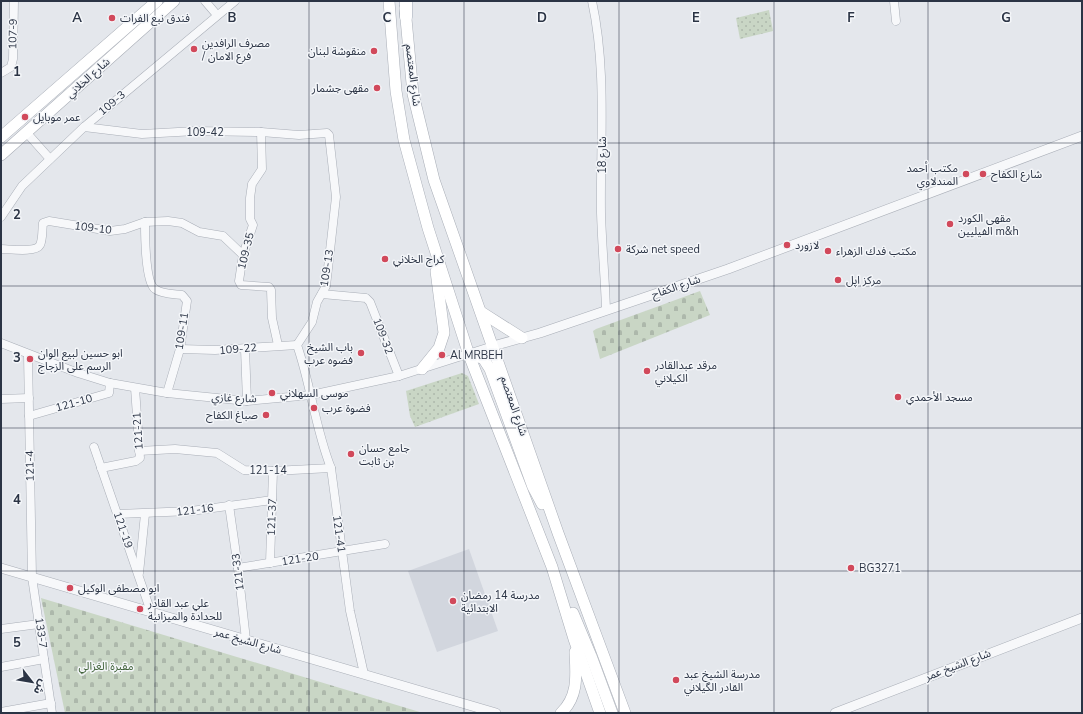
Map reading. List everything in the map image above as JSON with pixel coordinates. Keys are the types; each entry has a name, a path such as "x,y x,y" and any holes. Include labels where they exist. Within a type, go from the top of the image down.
{"main road":[{"name":"شارع الخلاني","path":"1,138 157,1"},
{"name":"شارع الخلاني","path":"1,154 174,1"},
{"name":"شارع المعتصم","path":"389,1 396,91 404,140 432,241 469,355 552,567 574,639 600,713"},
{"path":"405,1 406,17"},
{"name":"شارع المعتصم","path":"406,17 413,94 434,180 558,533 625,713"},
{"path":"422,369 439,348 444,334 432,241"},
{"path":"481,312 522,338"},
{"path":"469,355 483,358 490,369 533,487 558,533"},
{"path":"552,567 591,656 612,713"},
{"path":"561,713 572,698 576,682 574,639"},
{"path":"617,689 632,713"}],"street":[{"name":"107-9","path":"1,73 11,67 13,60 14,1"},
{"path":"205,1 217,15"},
{"name":"109-3","path":"1,217 22,186 84,127 235,1"},
{"name":"شارع 18","path":"592,1 602,100 601,214 605,266 606,310"},
{"path":"894,1 896,21"},
{"name":"109-42","path":"84,127 142,134 196,131 261,132 299,135 327,133"},
{"path":"26,132 50,159"},
{"name":"109-35","path":"261,132 262,169 252,184 250,219 253,225 243,255 240,284 269,287 271,290 272,318 278,345"},
{"name":"109-13","path":"297,345 312,322 317,302 326,286 336,197 330,137 327,133"},
{"name":"شارع الكفاح","path":"493,346 522,338 728,269 1082,136"},
{"name":"109-10","path":"1,249 31,250 37,248 40,245 43,223 49,222 110,231 125,229 144,222 168,221 182,223 199,232 223,236 243,255"},
{"name":"109-11","path":"144,222 147,261 151,286 156,290 182,295 187,301 180,349 167,393"},
{"name":"109-32","path":"322,294 366,298 370,302 399,376"},
{"name":"شارع غازي","path":"1,343 28,355 110,383 167,393 247,401 311,395 399,376 469,355 493,346"},
{"name":"109-22","path":"180,349 245,349 278,345 297,345"},
{"path":"297,345 306,370 311,395"},
{"path":"245,349 247,401"},
{"name":"121-4","path":"28,355 32,577"},
{"name":"121-10","path":"29,416 109,393 110,383"},
{"name":"121-21","path":"102,468 136,461 140,458 135,388"},
{"name":"121-41","path":"311,395 323,449 331,468 350,611 364,674"},
{"path":"1,399 29,398"},
{"name":"121-19","path":"94,447 151,612"},
{"name":"121-14","path":"139,451 175,449 217,453 244,470 273,471 331,468"},
{"name":"121-37","path":"270,563 273,471"},
{"name":"121-16","path":"118,514 191,511 272,500"},
{"name":"121-33","path":"229,505 246,640"},
{"path":"139,577 144,514"},
{"name":"121-20","path":"238,568 385,544"},
{"name":"شارع الشيخ عمر","path":"1,568 496,713"},
{"name":"133-7","path":"32,577 52,713"},
{"name":"شارع الشيخ عمر","path":"835,713 1082,618"},
{"path":"1,629 39,624"},
{"path":"1,667 44,659"},
{"path":"1,712 51,703"}],"shaded area":[{"name":"مدرسة 14 رمضان الابتدائية","path":"469,549 498,631 437,652 408,571"}],"green space":[{"path":"769,10 773,31 740,39 736,18"},
{"path":"700,291 710,315 600,359 593,331"},
{"path":"462,373 468,376 479,404 415,427 410,416 406,391"},
{"name":"مقبرة الغزالي","path":"41,598 423,713 65,713"}],"place":[{"name":"فندق نبع الفرات","path":"112,18"},
{"name":"مصرف الرافدين / فرع الامان","path":"194,49"},
{"name":"منقوشة لبنان","path":"374,51"},
{"name":"مقهى جشمار","path":"377,88"},
{"name":"عمر موبايل","path":"25,117"},
{"name":"مكتب أحمد المندلاوي","path":"966,174"},
{"name":"شارع الكفاح","path":"983,174"},
{"name":"مقهى الكورد الفيليين m&h","path":"950,224"},
{"name":"لازورد","path":"787,245"},
{"name":"شركة net speed","path":"618,249"},
{"name":"مكتب فدك الزهراء","path":"828,251"},
{"name":"كراج الخلاني","path":"385,259"},
{"name":"مركز اپل","path":"838,280"},
{"name":"باب الشيخ فضوه عرب","path":"361,353"},
{"name":"Al MRBEH","path":"442,355"},
{"name":"ابو حسين لبيع الوان الرسم على الزجاج","path":"30,359"},
{"name":"مرقد عبدالقادر الكيلاني","path":"647,371"},
{"name":"موسى السهلاني","path":"272,393"},
{"name":"مسجد الأحمدي","path":"898,397"},
{"name":"فضوة عرب","path":"314,408"},
{"name":"صباغ الكفاح","path":"266,415"},
{"name":"جامع حسان بن ثابت","path":"351,454"},
{"name":"BG3271","path":"851,568"},
{"name":"ابو مصطفى الوكيل","path":"70,588"},
{"name":"مدرسة 14 رمضان الابتدائية","path":"453,601"},
{"name":"علي عبد القادر للحدادة والميزانية","path":"140,609"},
{"name":"مدرسة الشيخ عبد القادر الگيلاني","path":"676,680"}]}
